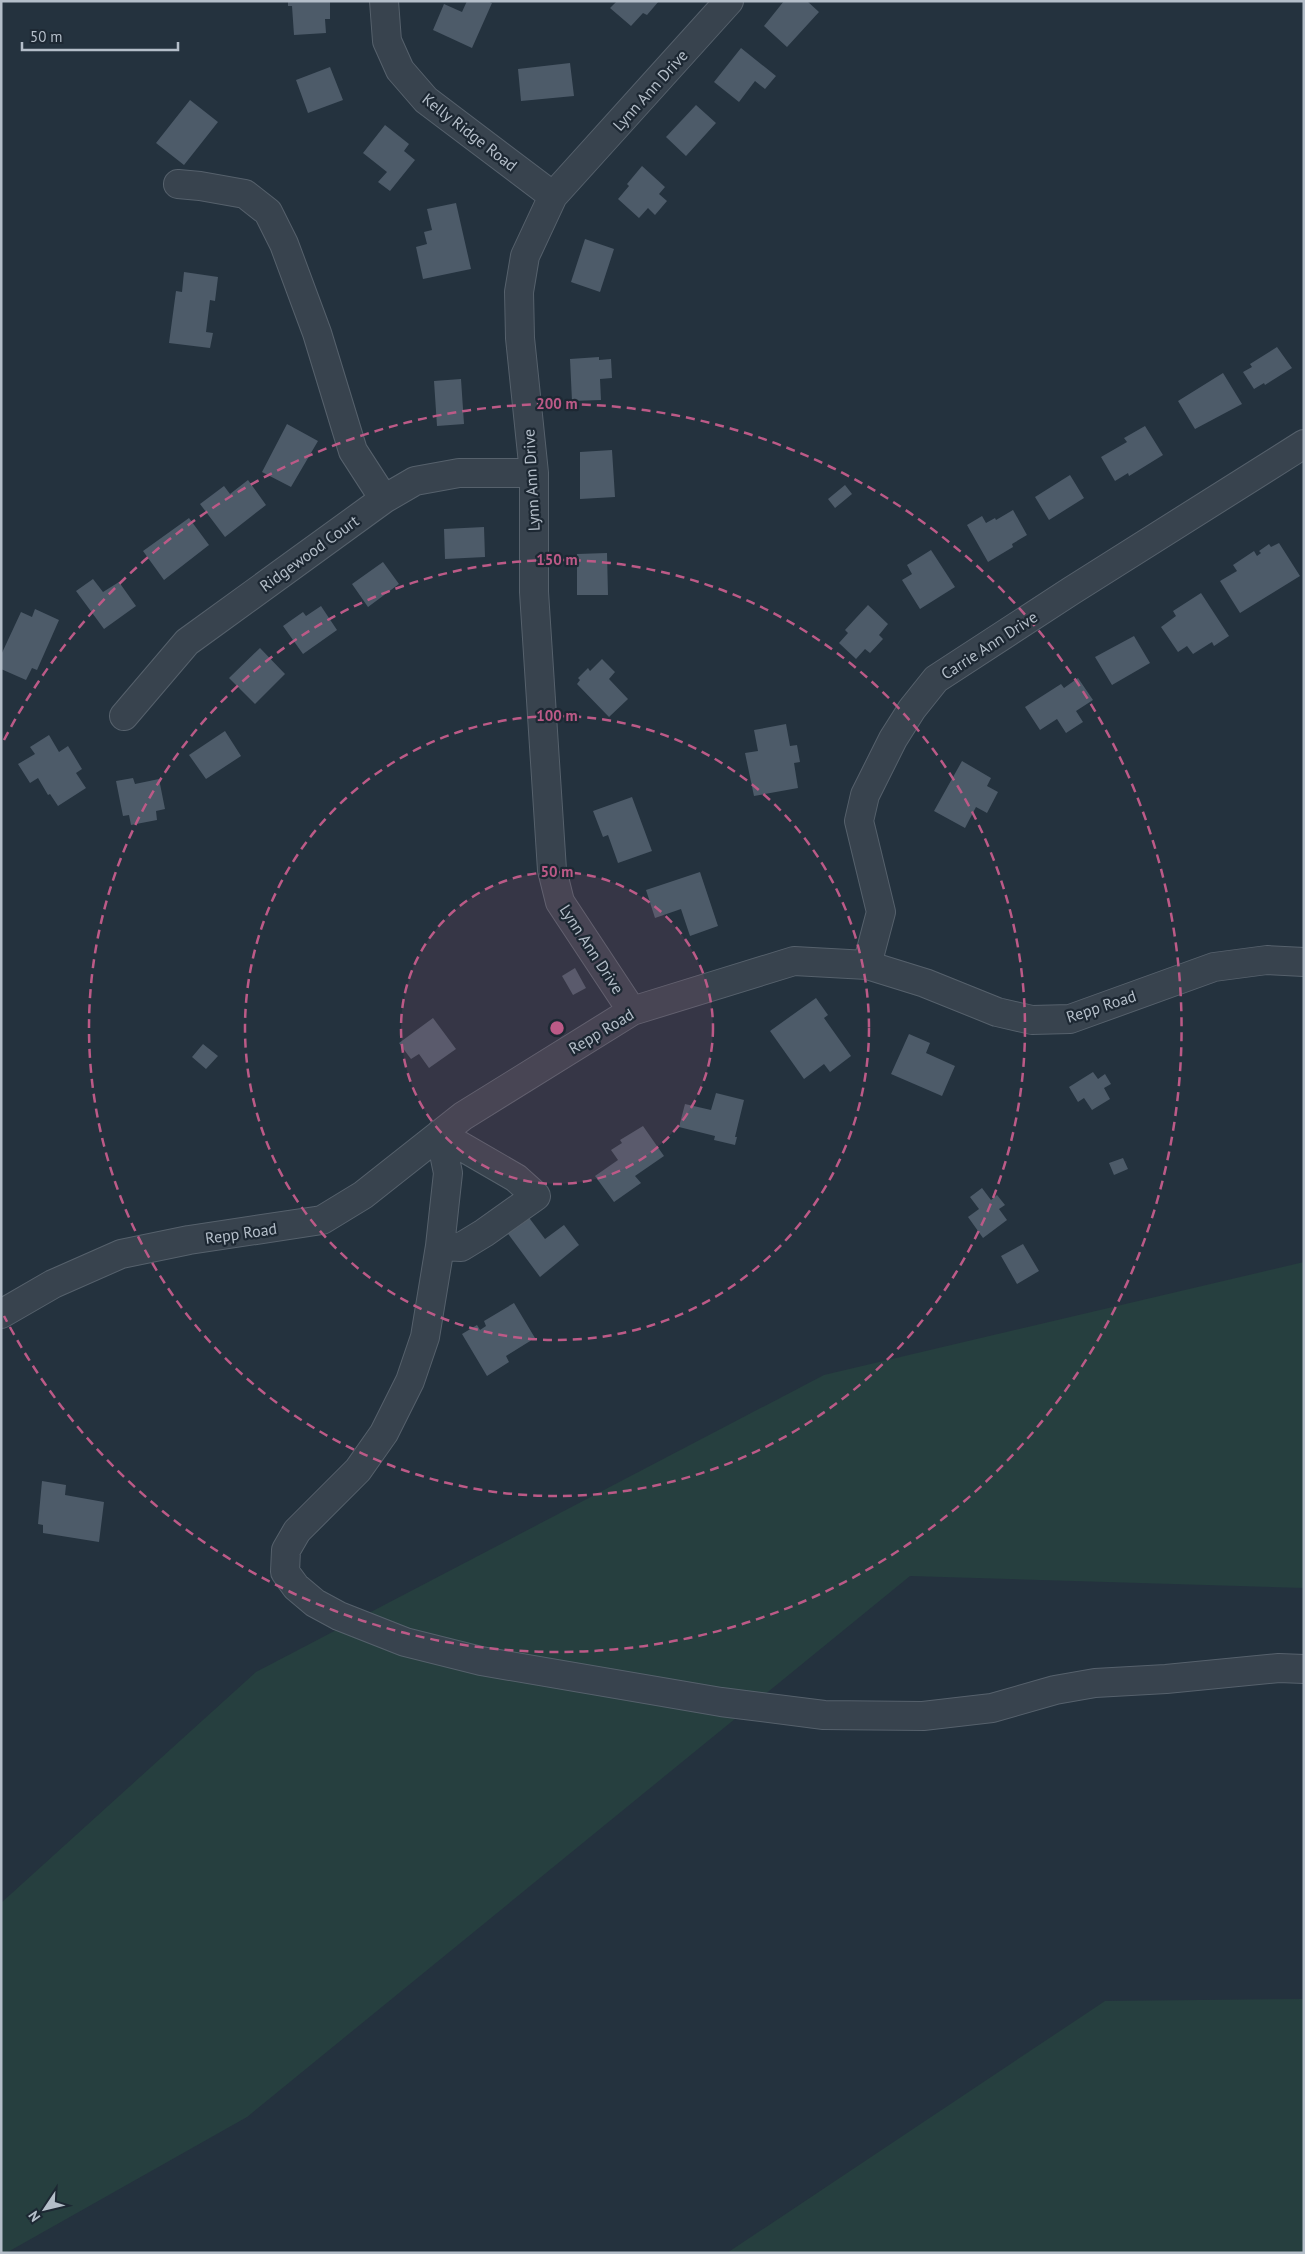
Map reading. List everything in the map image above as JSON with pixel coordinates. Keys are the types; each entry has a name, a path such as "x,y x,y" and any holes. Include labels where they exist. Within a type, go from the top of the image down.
{"street":[{"name":"Kelly Ridge Road","path":"384,1 388,41 400,70 426,100 553,196"},
{"name":"Lynn Ann Drive","path":"632,1011 560,902 552,870 534,592 534,473 520,338 519,292 525,256 553,196 729,1"},
{"path":"178,184 245,194 268,212 284,244 317,333 353,451 384,499"},
{"name":"Carrie Ann Drive","path":"867,965 881,912 859,821 865,795 893,739 912,709 930,686 936,679 1071,591 1304,444"},
{"name":"Ridgewood Court","path":"124,716 187,642 384,499 415,481 459,473 534,473"},
{"name":"Repp Road","path":"1,1314 53,1284 121,1254 189,1240 322,1220 363,1196 463,1116 632,1011 794,961 867,965 925,984 997,1012 1032,1020 1070,1019 1214,967 1267,960 1304,962"},
{"path":"440,1134 448,1173 440,1246 425,1337 410,1381 384,1433 358,1470 297,1531 286,1550 285,1572 296,1587 315,1603 339,1616 405,1642 482,1661 722,1702 824,1715 922,1716 992,1708 1055,1690 1095,1683 1279,1668 1304,1669"},
{"path":"440,1134 516,1178 536,1196 461,1247 440,1246"}],"green space":[{"path":"1304,1262 1304,1588 910,1576 247,2117 6,2253 1,2253 1,1903 256,1672 824,1375"},
{"path":"1304,1999 1304,2253 727,2253 1105,2001"}],"building":[{"path":"288,1 330,1 330,19 325,19 326,33 294,35 292,6 288,6"},
{"path":"467,1 487,1 492,3 472,48 433,30 444,4 462,12"},
{"path":"617,1 659,1 647,15 643,13 631,26 610,8"},
{"path":"784,1 807,1 819,12 787,47 764,26"},
{"path":"741,48 776,76 765,89 755,81 739,102 714,82"},
{"path":"570,63 574,96 521,101 518,69"},
{"path":"330,67 343,100 308,113 296,80"},
{"path":"190,100 218,122 184,165 156,143"},
{"path":"696,105 716,123 686,156 666,137"},
{"path":"385,125 409,144 404,151 415,160 390,191 378,182 387,172 363,153"},
{"path":"642,166 665,187 659,194 667,201 655,215 648,208 639,218 618,199 629,186 627,184"},
{"path":"456,203 471,269 423,279 416,247 427,244 424,232 432,230 427,209"},
{"path":"585,239 614,249 600,292 571,282"},
{"path":"184,272 218,277 215,301 210,300 206,332 213,333 210,348 169,343 176,291 182,292"},
{"path":"1277,347 1292,368 1265,385 1264,383 1254,389 1243,372 1252,367 1250,364"},
{"path":"599,357 599,360 611,359 612,378 600,379 601,400 572,401 570,359"},
{"path":"1223,373 1242,404 1195,429 1178,401"},
{"path":"461,379 464,424 437,426 434,381"},
{"path":"287,424 318,441 291,487 262,472"},
{"path":"1145,426 1163,455 1129,476 1128,473 1115,481 1101,457 1127,442 1124,438"},
{"path":"612,450 615,497 580,499 580,452"},
{"path":"1070,475 1084,498 1049,520 1035,497"},
{"path":"248,480 266,505 225,537 200,504 224,486 230,494"},
{"path":"845,485 852,494 835,508 828,499"},
{"path":"1013,510 1027,535 1012,544 1013,547 988,562 967,525 982,516 986,523 995,518 996,520"},
{"path":"189,518 209,545 164,580 143,551"},
{"path":"484,527 485,557 445,559 444,529"},
{"path":"1279,543 1300,576 1240,613 1220,581 1237,571 1233,565 1254,551 1257,556 1261,553 1259,551 1269,544 1271,547"},
{"path":"931,550 955,587 920,609 902,580 912,574 907,565"},
{"path":"607,553 608,595 577,595 577,554"},
{"path":"383,562 399,584 368,607 352,584"},
{"path":"93,579 103,592 119,582 136,606 104,629 76,591"},
{"path":"1201,593 1229,636 1214,646 1212,642 1193,654 1187,646 1178,652 1161,627 1176,616 1173,611"},
{"path":"868,605 888,624 879,635 883,639 870,653 865,649 856,659 839,643 848,633 845,630"},
{"path":"321,606 337,630 303,654 283,626 303,612 306,616"},
{"path":"35,609 59,620 37,670 32,668 26,680 1,669 1,655 21,612 32,617"},
{"path":"1134,636 1150,663 1112,685 1095,657"},
{"path":"260,648 285,674 255,704 229,678"},
{"path":"602,659 615,672 609,679 628,699 609,717 577,684 580,680 578,678 588,668 590,671"},
{"path":"1078,678 1093,700 1076,711 1083,722 1066,733 1057,719 1040,730 1025,707 1061,684 1064,688"},
{"path":"786,724 790,746 797,745 800,762 794,763 798,788 754,796 745,753 758,751 754,730"},
{"path":"225,731 241,756 206,779 189,755"},
{"path":"49,735 59,752 68,746 82,769 76,773 86,788 58,806 50,794 48,795 38,778 30,783 18,764 35,754 30,747"},
{"path":"962,761 991,778 987,786 998,792 987,813 976,807 965,828 934,811"},
{"path":"133,778 135,784 159,779 165,809 156,811 157,820 131,825 129,815 123,816 116,781"},
{"path":"632,797 652,851 618,863 608,835 603,837 593,811"},
{"path":"700,872 718,926 690,936 681,909 655,918 646,890"},
{"path":"575,968 586,988 573,995 562,976"},
{"path":"816,998 828,1015 824,1018 851,1056 830,1072 824,1064 804,1079 770,1031"},
{"path":"433,1018 456,1049 429,1068 419,1054 411,1059 399,1043"},
{"path":"909,1034 930,1043 926,1053 955,1066 942,1096 891,1074"},
{"path":"203,1044 218,1056 206,1069 192,1057"},
{"path":"1093,1072 1098,1079 1105,1074 1111,1084 1104,1088 1110,1099 1092,1110 1084,1098 1078,1102 1069,1087"},
{"path":"716,1093 744,1100 735,1137 737,1137 735,1145 714,1140 715,1136 679,1127 685,1104 711,1110"},
{"path":"643,1126 664,1156 635,1176 641,1183 614,1202 595,1176 618,1160 611,1150 622,1143 620,1140"},
{"path":"1123,1158 1128,1169 1114,1175 1109,1163"},
{"path":"982,1188 991,1200 997,1195 1005,1205 999,1209 1007,1220 983,1238 968,1217 979,1209 970,1197"},
{"path":"524,1211 545,1239 564,1225 579,1245 540,1277 503,1227"},
{"path":"1023,1244 1039,1271 1017,1284 1001,1256"},
{"path":"514,1303 535,1338 506,1356 509,1362 487,1376 462,1334 477,1325 480,1330 486,1326 484,1321"},
{"path":"42,1481 66,1485 65,1495 104,1502 99,1542 43,1533 43,1525 38,1524"}]}
